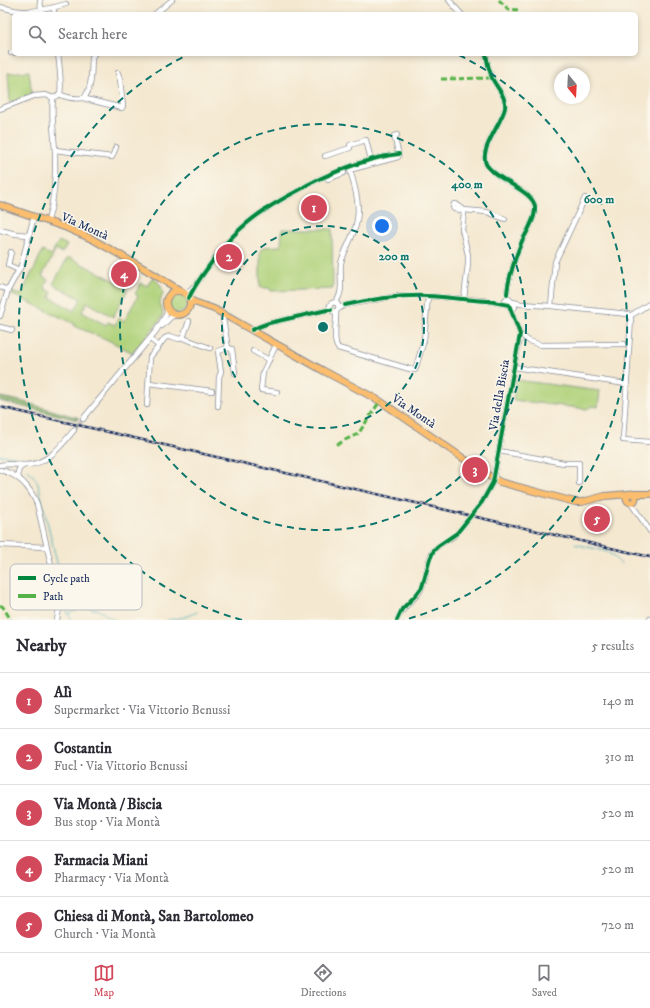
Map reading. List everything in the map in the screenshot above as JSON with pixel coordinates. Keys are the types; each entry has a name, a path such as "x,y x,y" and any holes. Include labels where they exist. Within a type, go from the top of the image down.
{"main road":[{"name":"Via Montà","path":"0,204 80,233 92,239 157,276 194,302 212,308 276,345 380,401 500,482 573,502 582,502 611,496 631,498 647,494"},
{"path":"157,276 165,287 167,297 166,307 169,312 176,315"},
{"path":"167,297 174,291 186,295 190,305 188,310"},
{"name":"Via Montà","path":"176,315 180,315 196,307 212,308"}],"street":[{"path":"40,0 41,9"},
{"path":"158,12 172,0"},
{"path":"449,0 460,12"},
{"path":"0,7 14,12 54,8 66,4"},
{"path":"58,56 61,82 60,94"},
{"path":"84,98 90,87 93,56"},
{"path":"486,56 492,78 504,98 505,106 499,123 486,148 484,154 485,159 491,170 528,196 534,202 535,207 533,218 522,243 509,282 508,300 520,334 530,341 541,345 624,344"},
{"path":"60,94 62,96 84,98 122,108 123,106 118,73"},
{"path":"53,98 60,94"},
{"path":"0,109 34,96 46,95 53,98"},
{"path":"48,221 54,184 55,150 52,111 53,98"},
{"path":"398,135 394,136 399,155"},
{"path":"325,156 350,148 350,145 366,140 371,160 368,165"},
{"path":"55,150 112,157 116,146"},
{"path":"186,295 197,284 232,236 264,210 301,189 303,186 337,172 371,160 399,155"},
{"path":"301,189 350,170 399,155"},
{"path":"371,160 380,161"},
{"path":"337,172 350,170 356,165"},
{"path":"350,170 358,200 357,221 354,233 342,262 339,297 334,308 337,347 348,352 415,370 424,340 428,296"},
{"path":"551,306 555,262 585,198"},
{"path":"464,299 468,264 468,255 462,229 464,211 487,212 505,219"},
{"path":"0,316 8,290 21,266 34,216"},
{"path":"0,230 28,235"},
{"path":"12,252 8,265 18,270"},
{"path":"0,287 8,290"},
{"path":"252,330 258,326 268,323 390,297 428,296 488,301 508,300 521,304 628,314 630,316"},
{"path":"508,300 512,308 515,308"},
{"path":"513,317 515,308 521,304"},
{"path":"630,316 648,304"},
{"path":"83,419 156,331 166,315 166,307"},
{"path":"223,314 222,319 228,348"},
{"path":"156,331 176,315"},
{"path":"630,316 623,440 650,442"},
{"path":"183,338 189,321"},
{"path":"0,327 12,330"},
{"name":"Via della Biscia","path":"474,512 488,493 494,479 520,334"},
{"path":"147,405 150,357 165,338 170,336 179,339 183,338 210,348"},
{"path":"150,339 159,346"},
{"path":"276,345 263,372 261,390 277,392"},
{"path":"218,406 219,377 221,372 218,351 232,348 235,373"},
{"path":"253,351 269,360"},
{"path":"514,367 626,384"},
{"path":"149,383 212,391"},
{"path":"5,471 36,463 51,455 74,430"},
{"path":"499,451 564,463 579,463 579,483"},
{"path":"5,471 6,466 10,464"},
{"path":"0,465 24,465"},
{"path":"19,478 18,471 24,465"},
{"path":"0,470 19,478 34,497 51,564"},
{"path":"631,498 636,510 650,531"},
{"path":"397,620 402,609 422,587 434,550 457,533 470,517"},
{"path":"0,545 47,547"},
{"path":"57,620 59,610"}],"green space":[{"path":"29,71 32,95 22,99 22,97 10,103 8,73"},
{"path":"282,229 332,229 333,289 271,291 269,288 260,288 260,251 263,247 281,246"},
{"path":"59,241 67,245 62,253 56,250 42,276 48,280 45,285 45,289 52,292 50,297 74,311 81,299 53,284 68,257 125,286 127,291 113,317 87,302 82,312 106,325 108,322 115,325 119,318 124,321 138,296 135,294 141,283 147,286 154,277 161,286 163,293 160,302 163,314 161,319 133,353 108,340 74,326 75,324 11,294 12,292 21,295 42,251 52,255"},
{"path":"178,293 185,296 188,303 185,310 178,313 171,310 168,303 171,296"},
{"path":"516,380 600,391 598,407 592,406 587,409 513,400"},
{"path":"0,397 20,401 79,418 77,420 0,401"}],"waterway":[{"path":"0,455 14,456 17,458"},
{"path":"27,469 38,484 57,564"},
{"path":"575,544 605,551 612,555 621,564"},
{"path":"66,610 72,620"},
{"path":"68,614 77,610"},
{"path":"99,610 114,620"},
{"path":"168,620 185,617 197,612"}],"tunnel":[{"path":"74,430 83,419"}],"railway":[{"path":"0,407 650,557"}],"marked path":[{"path":"499,0 508,9 518,10"},
{"path":"441,79 492,78"},
{"path":"337,445 358,434 380,401"},
{"path":"0,605 3,607 11,620"}],"cycle path":[{"path":"486,56 492,78 503,96 505,108 488,144 485,158 486,164 497,175 528,196 533,201 535,207 533,220 522,241 515,260 507,294"},
{"path":"189,298 198,281 226,244 248,222 265,210 307,185 336,172 367,161 399,154"},
{"path":"345,305 406,296 494,301"},
{"path":"397,620 402,609 422,587 434,550 457,533 482,502 493,482 520,334 509,305 488,301"},
{"path":"252,330 269,323 331,310"}],"place":[{"name":"Alì","path":"314,208"},
{"name":"Costantin","path":"229,257"},
{"name":"Farmacia Miani","path":"124,274"},
{"name":"Via Montà / Biscia","path":"475,470"},
{"name":"Chiesa di Montà, San Bartolomeo","path":"597,519"}]}
